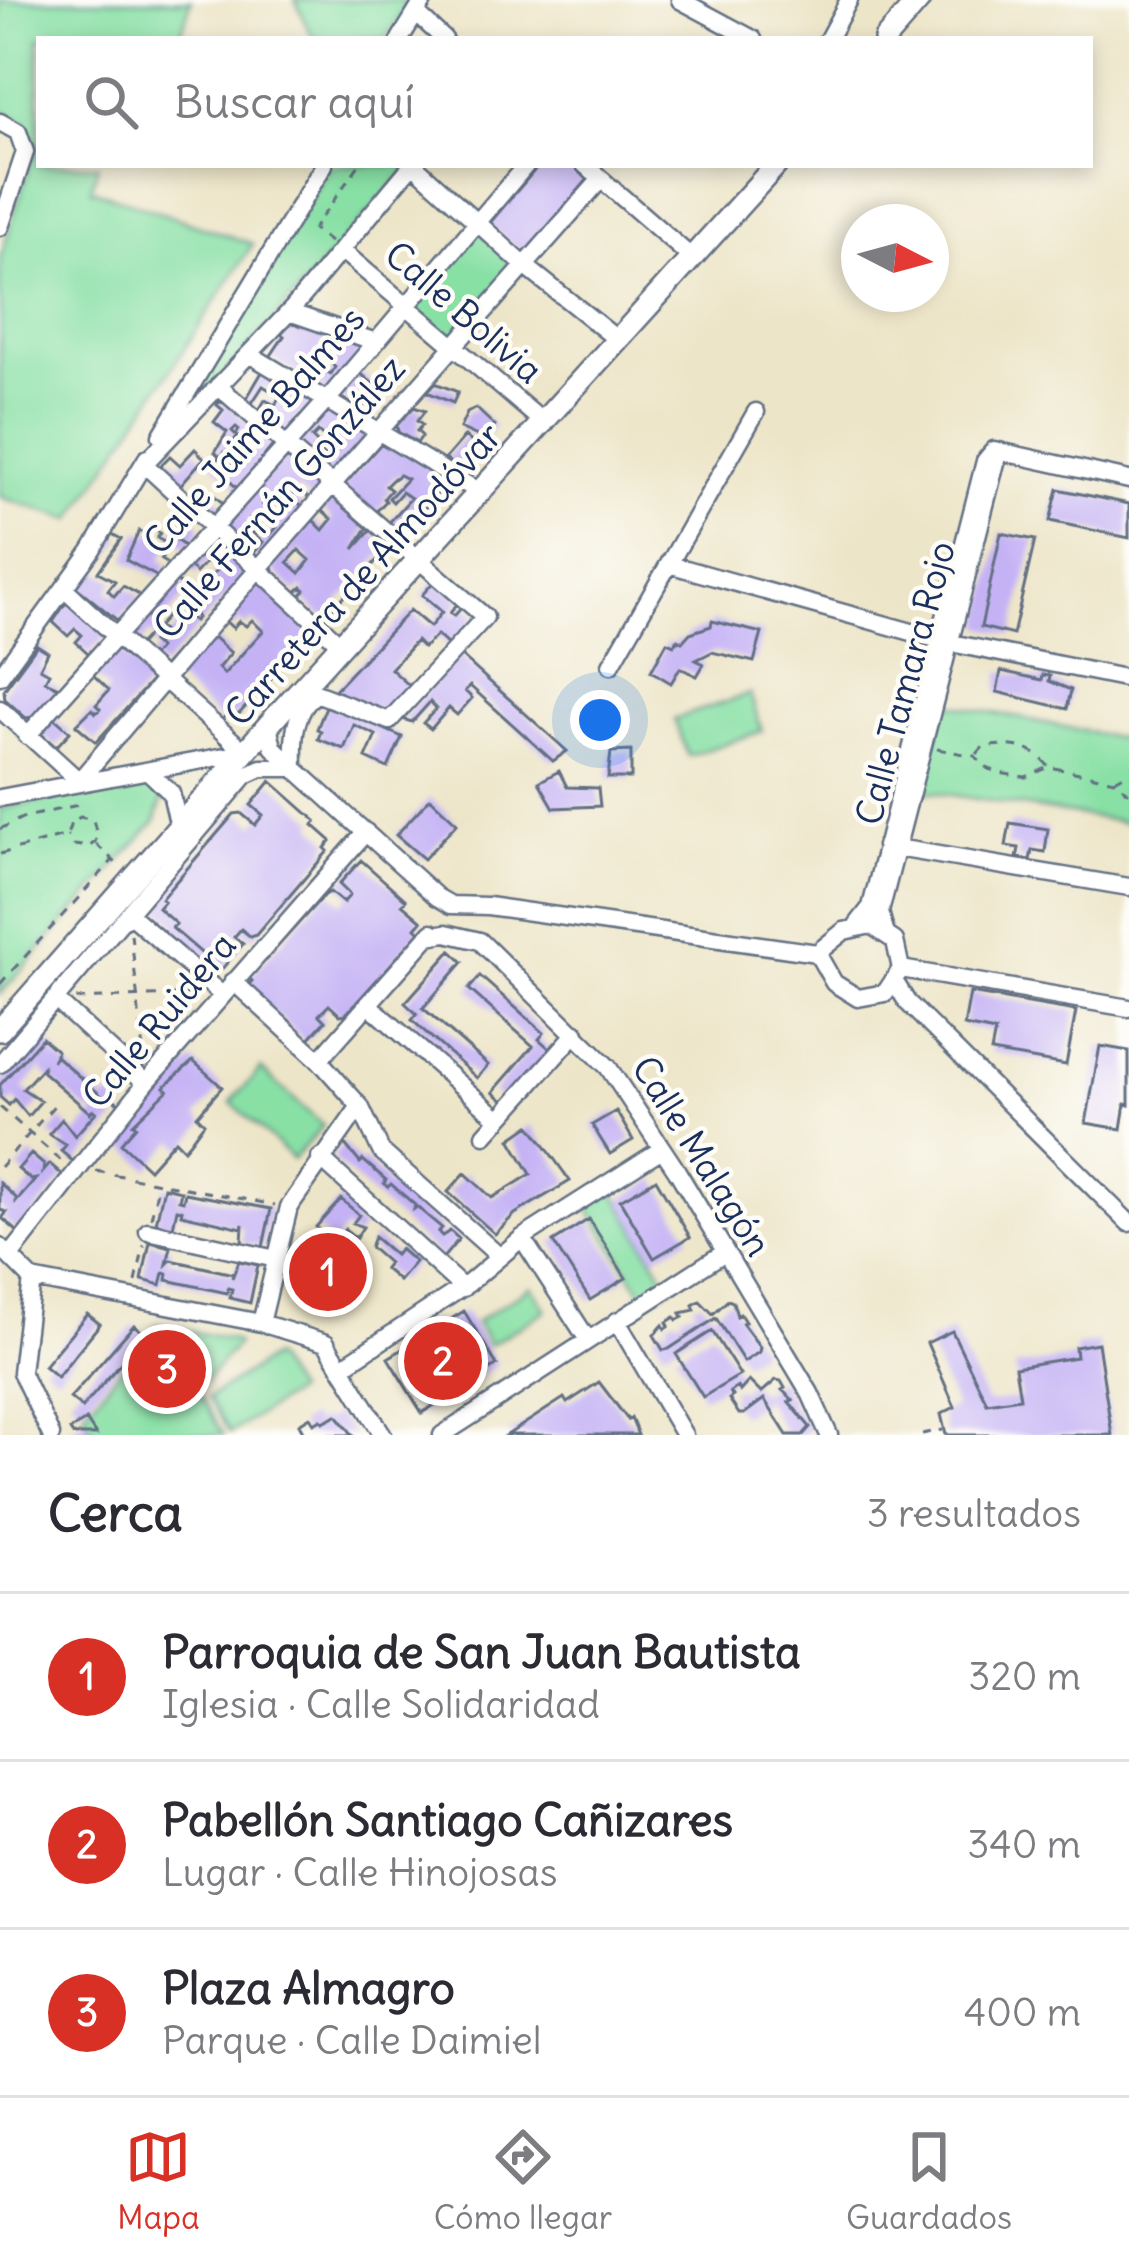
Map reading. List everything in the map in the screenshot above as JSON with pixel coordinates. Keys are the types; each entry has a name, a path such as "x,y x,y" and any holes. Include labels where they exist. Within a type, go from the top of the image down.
{"main road":[{"path":"888,36 919,0"},
{"name":"Carretera de Almodóvar","path":"0,1030 773,168"}],"street":[{"path":"680,0 747,36"},
{"path":"830,36 849,0"},
{"path":"402,36 420,6 442,36"},
{"path":"0,122 18,131 25,152 0,227"},
{"path":"0,676 64,589 144,464 322,168"},
{"path":"144,464 289,312 410,168"},
{"path":"416,168 525,266 619,341"},
{"name":"Calle Jaime Balmes","path":"27,736 328,399 523,168"},
{"path":"588,168 692,258"},
{"name":"Calle Fernán González","path":"79,781 601,179"},
{"name":"Calle Bolivia","path":"340,250 545,424"},
{"path":"289,312 376,342"},
{"path":"249,354 481,493"},
{"path":"218,386 484,617 389,721 316,693 296,722 294,767"},
{"path":"611,665 672,566 755,412"},
{"name":"Calle Tamara Rojo","path":"885,931 880,912 890,847 992,456 1129,480"},
{"path":"144,464 341,645"},
{"path":"672,566 945,641 1129,679"},
{"path":"64,589 245,752"},
{"name":"Calle Tamara Rojo","path":"857,926 871,907 923,746 945,641"},
{"path":"0,709 79,781"},
{"path":"274,720 294,767"},
{"name":"Calle Malagón","path":"245,752 267,748 294,767 608,1066 810,1393 829,1435"},
{"path":"0,798 245,752"},
{"path":"0,1064 246,775 261,768 294,767"},
{"path":"148,771 160,778 173,797 179,827"},
{"name":"Calle Ruidera","path":"5,1252 227,987 366,832"},
{"path":"890,847 1129,886"},
{"path":"129,914 319,1060 360,1106 382,1151 397,1156 438,1192 500,1257"},
{"path":"319,1060 368,1004 458,920 817,953 857,926 885,931 895,941 896,985 1129,1223"},
{"path":"828,969 833,941"},
{"path":"817,953 844,993 872,998 896,985 1129,1008"},
{"path":"56,1000 146,1083"},
{"path":"368,1004 498,1118"},
{"path":"485,1135 576,1033"},
{"path":"445,1100 458,1084"},
{"path":"466,1120 481,1103"},
{"path":"261,1323 289,1207 360,1106"},
{"path":"342,1367 463,1288 522,1238 662,1149"},
{"path":"320,1158 463,1288"},
{"path":"148,1231 276,1258"},
{"path":"522,1238 588,1340"},
{"path":"5,1252 32,1279 261,1323 326,1343 383,1435"},
{"path":"442,1435 724,1252"},
{"path":"32,1279 21,1372 51,1435"},
{"path":"617,1322 684,1435"}],"path":[{"path":"340,250 313,229 357,168"},
{"path":"976,755 983,747 1014,745 1041,757 1049,767"},
{"path":"923,746 976,755 989,769 1005,774 1025,776 1049,767 1115,780 1129,793"},
{"path":"1115,780 1129,772"},
{"path":"0,830 22,818 78,805"},
{"path":"80,817 93,820 98,835 80,848 67,835 71,823 80,817"},
{"path":"0,854 67,835"},
{"path":"0,984 113,860 94,842"},
{"path":"129,914 146,1083"},
{"path":"56,1000 227,987"},
{"path":"0,1167 58,1101"},
{"path":"0,1106 77,1171 289,1207"},
{"path":"922,1434 943,1430"}],"green space":[{"path":"0,0 191,0 181,36 36,36 36,146 25,122 0,110"},
{"path":"295,0 408,3 387,36 313,36"},
{"path":"36,146 36,168 97,168 91,189 253,244 72,520 0,497 0,258"},
{"path":"329,168 409,168 144,464"},
{"path":"478,221 525,266 453,348 407,306"},
{"path":"750,694 762,731 688,756 674,719"},
{"path":"945,703 1129,740 1129,823 920,790"},
{"path":"136,781 160,796 155,822 0,994 0,809"},
{"path":"261,1069 323,1126 293,1159 231,1102"},
{"path":"609,1183 670,1287 648,1302 583,1199"},
{"path":"531,1286 546,1310 489,1345 476,1322"},
{"path":"158,1324 237,1344 197,1390 223,1435 96,1435 84,1413"},
{"path":"272,1357 295,1392 230,1433 208,1398"}],"building":[{"path":"536,168 577,168 589,178 524,254 489,224"},
{"path":"289,320 363,347 331,394 270,357 284,336 279,332","holes":["324,342 331,346 324,357 335,367 331,374 312,363"]},
{"path":"265,367 318,399 286,437 258,412 265,400 275,405 280,396 263,386 250,406 245,401"},
{"path":"359,372 378,388 361,409 338,396"},
{"path":"435,383 458,392 453,403 427,392"},
{"path":"225,403 274,444 238,489 213,465 227,432 214,422 223,410 217,405","holes":["236,435 248,446 238,450 242,454 230,467 220,457"]},
{"path":"330,406 373,432 333,478 295,445","holes":["318,432 337,451 327,458 314,448 318,444 312,438"]},
{"path":"414,407 425,411 417,421 422,436 417,443 398,432 397,425"},
{"path":"476,408 495,426 484,439 460,428 467,413"},
{"path":"465,436 477,447 459,469 445,459"},
{"path":"385,439 451,478 399,537 386,526 411,498 402,492 393,502 389,498 407,479 399,475 386,486 391,490 373,515 342,487"},
{"path":"195,449 204,458 177,489 161,475 162,464 170,456 180,465"},
{"path":"285,455 324,489 313,501 298,489 291,497 306,509 260,560 253,554 263,542 252,532 241,544 222,527","holes":["268,499 285,507 270,535 258,525 254,530 246,523 253,515 261,522 270,511 263,505"]},
{"path":"1058,489 1129,504 1129,538 1050,521"},
{"path":"211,493 224,504 209,516 198,507"},
{"path":"333,497 367,528 354,549 371,530 389,547 326,616 300,596 302,587 296,592 274,572 273,565 313,520 323,530 332,519 322,510","holes":["299,550 310,560 300,573 288,562"]},
{"path":"188,514 200,530 185,547 170,535"},
{"path":"153,529 169,545 161,560 169,565 158,577 126,560 139,531 149,536"},
{"path":"1001,533 1035,540 1013,635 981,627"},
{"path":"112,534 121,539 98,572 115,581 108,590 114,596 123,586 141,596 118,621 76,587"},
{"path":"210,539 216,539 247,567 247,573 163,667 151,657 159,648 152,642 156,638 162,643 188,616 194,621 197,618 188,602 200,589 205,593 208,580 212,584 216,580 212,576 218,569 208,560 196,573 187,565"},
{"path":"174,579 189,592 158,626 162,631 156,638 151,632 139,645 126,634"},
{"path":"260,580 315,629 240,713 233,719 227,714 221,721 173,677 211,635 231,653 218,668 224,674 263,631 252,620 246,626 239,621 233,628 224,620"},
{"path":"435,580 460,601 450,613 454,616 464,605 476,616 449,646 437,635 423,648 416,641 391,669 411,687 387,713 333,692 410,610 430,627 442,612 422,595"},
{"path":"71,603 104,632 89,654 76,642 82,635 75,629 68,636 53,622 65,604"},
{"path":"712,621 762,633 754,662 712,652 696,660 704,664 697,676 680,668 671,683 651,671 667,642 682,642"},
{"path":"37,645 48,652 40,668 49,673 45,681 59,687 33,717 26,718 5,699 4,690"},
{"path":"114,647 153,679 96,742 76,725 92,709 96,713 100,709 96,705 109,690 91,673"},
{"path":"459,654 567,751 553,761 470,686 465,691 472,698 457,715 449,708 431,729 423,723 436,709 430,702 412,722 402,719"},
{"path":"1001,671 1042,680 1043,675 1050,676 1049,681 1071,690 1067,709 997,692"},
{"path":"327,704 402,737 388,768 366,758 376,735 354,725 344,749 318,739"},
{"path":"52,716 70,732 56,747 41,734"},
{"path":"631,751 631,778 608,778 611,752"},
{"path":"559,771 567,787 598,788 600,806 554,808 539,782"},
{"path":"271,781 331,841 325,848 328,851 256,935 251,937 241,929 234,937 243,944 221,970 172,928 176,924 158,908 234,814 241,813 255,825 263,815 251,805"},
{"path":"430,798 457,823 424,859 396,835"},
{"path":"1010,823 1048,829 1045,852 1032,850 1030,860 1017,858 1019,848 1006,846"},
{"path":"361,860 406,900 402,904 422,921 416,928 420,932 346,1014 340,1015 329,1005 319,1015 325,1021 306,1042 246,987 324,895 330,892 343,903 350,895 339,884"},
{"path":"451,951 463,962 423,1008 488,1065 477,1078 412,1020 417,1014 405,1003"},
{"path":"480,976 544,1033 539,1039 551,1050 505,1102 493,1092 533,1046 469,989"},
{"path":"970,993 1076,1011 1066,1065 991,1052 995,1032 964,1026"},
{"path":"42,1038 57,1051 52,1061 56,1056 104,1098 102,1104 109,1095 125,1109 76,1164 61,1151 66,1145 49,1134 62,1119 75,1136 96,1112 90,1113 43,1067 23,1089 41,1101 28,1116 14,1099 9,1105 0,1097 0,1085"},
{"path":"1100,1046 1129,1051 1129,1105 1125,1104 1121,1129 1086,1123"},
{"path":"193,1061 222,1087 197,1116 204,1123 184,1149 175,1140 149,1169 121,1143 136,1126 133,1124 168,1090 164,1087"},
{"path":"616,1111 633,1140 610,1154 592,1125"},
{"path":"530,1125 570,1181 515,1214 495,1234 448,1192 465,1173 492,1198 531,1174 510,1139"},
{"path":"344,1143 360,1163 363,1160 388,1187 391,1184 414,1209 442,1228 438,1232 442,1236 450,1231 459,1239 442,1259 332,1158"},
{"path":"31,1154 44,1165 43,1172 50,1164 65,1177 18,1232 2,1218 7,1212 0,1210 0,1183 16,1202 36,1179 18,1169"},
{"path":"656,1179 690,1237 654,1258 620,1200"},
{"path":"164,1187 181,1191 179,1200 183,1201 185,1193 271,1209 263,1247 242,1243 243,1224 242,1228 181,1214 182,1210 177,1209 173,1227 156,1223"},
{"path":"341,1199 359,1215 353,1223 363,1227 356,1238 345,1229 333,1243 316,1227"},
{"path":"589,1219 626,1278 590,1300 553,1242"},
{"path":"374,1237 395,1255 400,1249 415,1262 399,1281 370,1247"},
{"path":"150,1242 171,1247 167,1264 171,1260 233,1274 232,1278 239,1261 258,1265 250,1303 230,1298 232,1289 227,1293 167,1280 164,1273 161,1285 142,1280"},
{"path":"309,1247 356,1258 348,1289 340,1294 301,1286"},
{"path":"728,1300 759,1352 744,1362 716,1318 663,1350 654,1335 663,1325 665,1329 667,1322 683,1317 681,1313 695,1310 693,1305 700,1301 713,1314"},
{"path":"464,1311 497,1365 422,1413 388,1358"},
{"path":"87,1314 100,1324 57,1377 44,1366"},
{"path":"134,1325 145,1335 82,1408 70,1398"},
{"path":"712,1331 740,1375 703,1397 676,1354"},
{"path":"952,1331 987,1403 1020,1398 1015,1367 1076,1357 1075,1347 1098,1343 1112,1435 946,1435 941,1414 955,1407 927,1343"},
{"path":"776,1380 810,1427 803,1435 787,1435 764,1399 739,1414 729,1399 730,1392 738,1387 740,1391 749,1381 761,1393"},
{"path":"599,1382 631,1418 638,1435 507,1435 564,1398 567,1403"},
{"path":"337,1415 353,1435 305,1435 299,1424 310,1417 314,1423"},
{"path":"86,1420 96,1435 73,1435 70,1430"}],"place":[{"name":"Parroquia de San Juan Bautista","path":"328,1272"},
{"name":"Pabellón Santiago Cañizares","path":"443,1361"},
{"name":"Plaza Almagro","path":"167,1369"}]}
